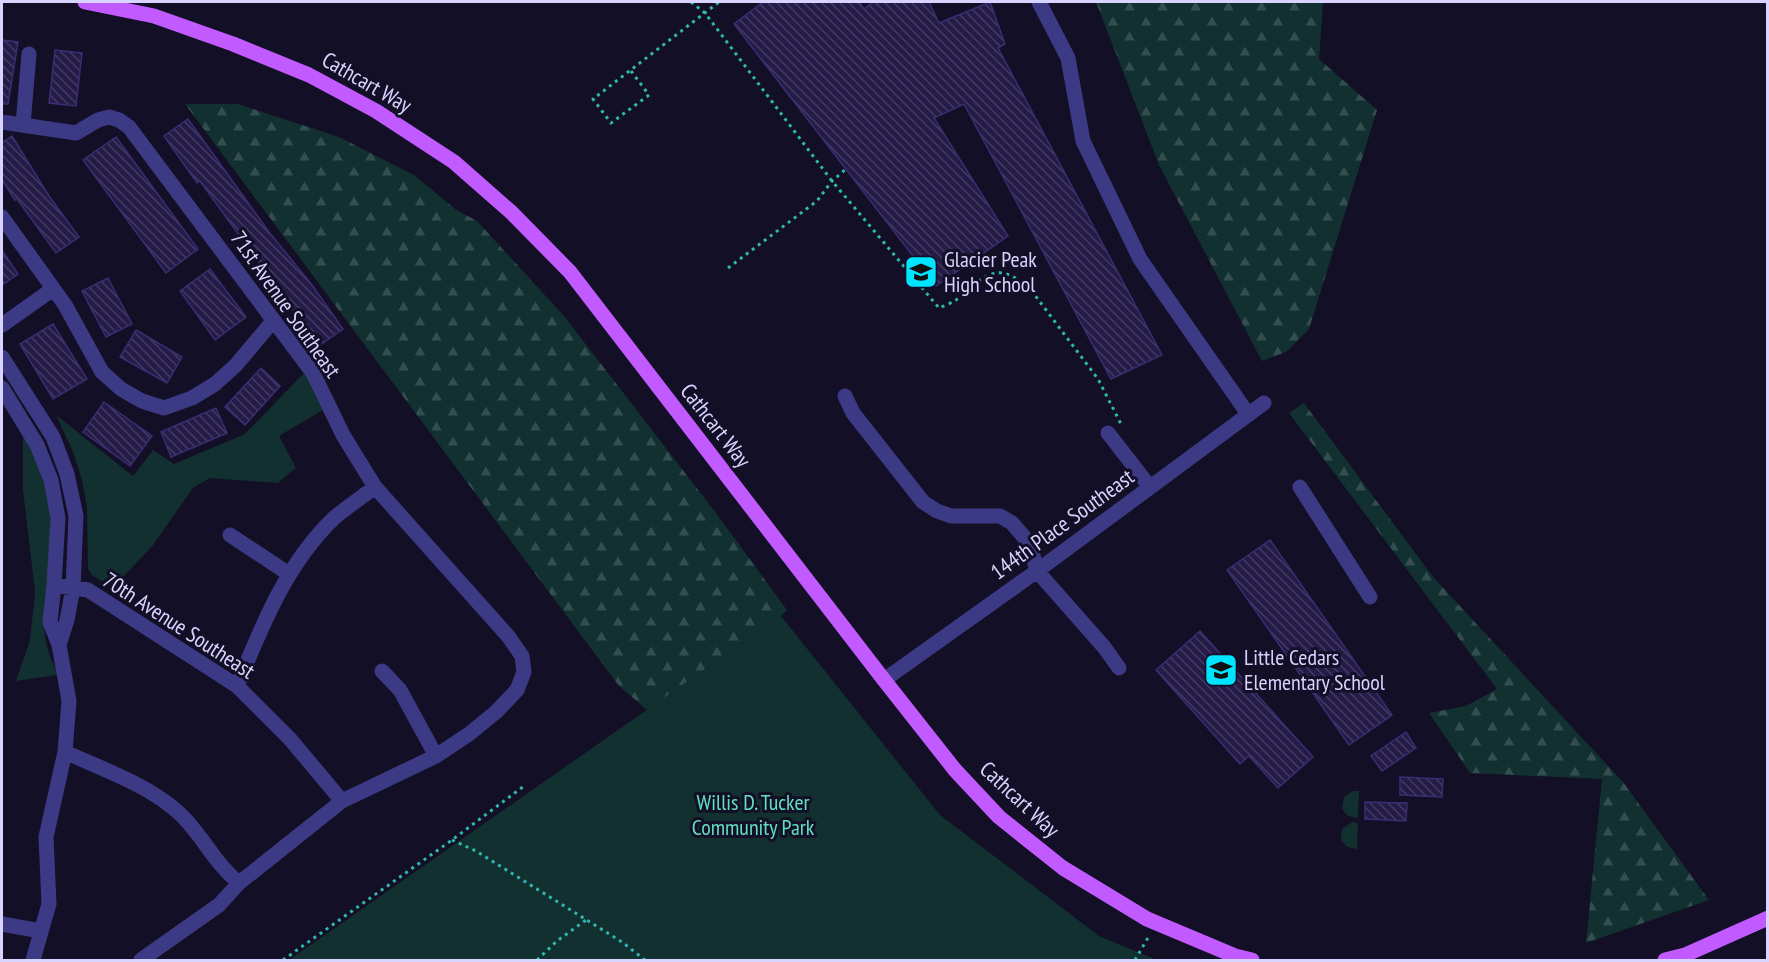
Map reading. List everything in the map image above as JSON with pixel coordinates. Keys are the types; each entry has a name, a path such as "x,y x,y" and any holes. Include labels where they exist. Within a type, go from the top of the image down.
{"main road":[{"name":"Cathcart Way","path":"85,2 154,16 233,44 309,75 385,117 454,162 511,212 570,272 884,680 956,770 999,817 1063,868 1156,923 1235,956 1252,960"},
{"path":"1665,960 1685,955 1767,918"}],"street":[{"path":"1039,2 1068,58 1083,141 1140,259 1248,414"},
{"path":"23,125 29,54"},
{"name":"71st Avenue Southeast","path":"2,122 76,133 98,120 110,117 129,127 313,373 343,435 375,487 508,636 522,656 524,672 517,690 496,712 436,756"},
{"path":"2,217 65,305 102,372 121,389 142,401 164,408 192,398 215,384 236,365 273,321"},
{"path":"2,325 54,289"},
{"path":"2,357 53,436 67,474 76,516 73,588 67,620 59,645"},
{"path":"2,388 37,445 51,480 58,518 50,622 59,645 69,701 65,752 46,837 49,904 33,960"},
{"path":"845,396 853,413 923,502 951,516 1000,516 1012,523 1030,544 1037,571 1104,647 1119,668"},
{"name":"144th Place Southeast","path":"884,680 1037,571 1264,403"},
{"path":"1108,433 1150,488"},
{"path":"237,686 258,636 289,574 303,553 335,518 375,487"},
{"path":"1300,487 1370,597"},
{"path":"230,535 289,574"},
{"name":"70th Avenue Southeast","path":"54,585 88,590 237,686 290,739 342,801"},
{"path":"141,960 219,905 239,883 342,801 436,756 400,690 382,671"},
{"path":"65,752 144,788 170,807 191,827 225,872 239,883"},
{"path":"2,924 41,931"}],"path":[{"path":"691,2 705,13 832,181 939,308 955,301 968,288 986,277 1001,273 1017,279 1031,290 1098,379 1125,432"},
{"path":"631,71 649,95 611,123 593,99 719,2"},
{"path":"728,268 817,201 832,181 846,169"},
{"path":"283,960 524,786"},
{"path":"452,840 476,851 622,942 645,960"},
{"path":"537,960 586,920"},
{"path":"1135,960 1156,923"}],"green space":[{"path":"1096,2 1323,2 1319,59 1377,110 1309,329 1286,352 1262,361 1159,165"},
{"path":"185,104 238,104 339,137 414,175 455,209 477,221 564,316 716,513 787,610 647,710 619,686"},
{"path":"305,372 323,410 279,436 296,468 278,483 210,478 193,488 153,545 113,588 92,575 88,569 87,508 82,480 73,452 56,415 133,476 153,450 174,464 245,434"},
{"path":"1304,403 1433,577 1623,782 1709,900 1586,943 1602,779 1470,773 1429,713 1466,706 1497,689 1289,413"},
{"path":"23,431 37,461 49,507 52,539 45,635 57,675 16,681 30,640 35,592 23,490"},
{"name":"Willis D. Tucker Community Park","path":"781,616 940,815 1099,936 1157,960 289,960"},
{"path":"1353,791 1359,791 1358,818 1348,816 1342,809 1344,797"},
{"path":"1352,822 1358,823 1357,849 1347,847 1341,840 1342,829"}],"building":[{"path":"763,2 859,2 864,9 873,2 929,2 939,23 990,2 1005,44 998,48 1162,355 1111,379 964,104 934,118 1008,236 936,286 734,24"},
{"path":"2,40 18,42 8,104 2,104"},
{"path":"55,50 82,53 76,106 49,103"},
{"path":"188,119 269,232 312,285 343,329 319,346 200,181 197,183 164,136"},
{"path":"12,136 49,196 79,237 56,253 2,180 2,143"},
{"path":"116,137 198,249 166,273 83,160"},
{"path":"2,250 18,274 2,285"},
{"path":"210,269 246,317 215,340 180,291"},
{"path":"108,278 132,324 106,337 82,291"},
{"path":"53,324 87,379 53,399 20,344"},
{"path":"136,330 182,357 167,383 120,357"},
{"path":"261,368 280,386 245,425 225,407"},
{"path":"104,402 152,436 130,466 83,432"},
{"path":"216,408 227,433 171,457 161,432"},
{"path":"1270,540 1392,715 1349,745 1227,570"},
{"path":"1200,631 1313,757 1278,788 1249,756 1240,764 1156,670"},
{"path":"1406,732 1416,748 1382,771 1371,756"},
{"path":"1400,777 1443,779 1442,797 1400,795"},
{"path":"1365,802 1407,803 1406,821 1365,819"}],"place":[{"name":"Glacier Peak High School","path":"921,272"},
{"name":"Little Cedars Elementary School","path":"1221,670"}]}
